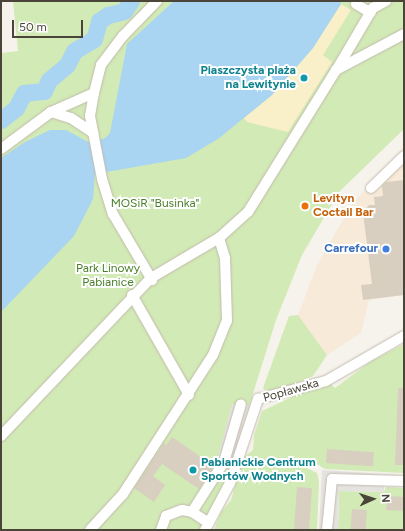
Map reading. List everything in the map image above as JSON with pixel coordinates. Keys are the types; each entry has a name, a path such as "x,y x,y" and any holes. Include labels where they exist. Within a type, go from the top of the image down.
{"street":[{"path":"151,279 112,214 102,179 90,116 101,65 123,36 157,1"},
{"path":"1,436 132,295 151,279 219,238 248,212 262,192 374,7 386,1"},
{"path":"356,4 374,7"},
{"path":"336,70 404,34"},
{"path":"1,149 51,112 94,93"},
{"path":"51,112 71,118 94,136"},
{"path":"372,188 404,156"},
{"path":"90,530 123,494 189,395 213,355 227,321 225,258 219,238"},
{"path":"132,295 189,395"},
{"name":"Popławska","path":"207,526 230,484 258,399 326,381 404,336"},
{"path":"192,512 224,462 241,404"},
{"path":"327,530 332,479 404,481"},
{"path":"161,530 162,523 173,511 182,510 192,512 207,526"}],"shaded area":[{"path":"404,148 404,295 369,300 361,333 327,355 298,315 317,265 352,204"},
{"path":"232,404 251,405 232,465 217,459"},
{"path":"322,470 398,475 398,478 384,481 384,492 339,491 338,530 319,530"}],"green space":[{"name":"MOSiR \"Businka\"","path":"13,1 404,1 404,129 339,192 302,255 276,320 225,483 201,530 1,530 1,53 18,51"},
{"path":"298,315 327,355 313,376 282,389 266,391 263,388 289,316"},
{"path":"404,344 404,473 325,469 312,461 307,468 317,473 319,482 317,530 214,530 221,512 231,500 243,458 253,450 254,435 262,411 300,393 326,387 329,383 335,388 370,362"},
{"path":"386,487 404,488 404,530 338,530 339,491 384,492"}],"sand":[{"name":"Piaszczysta plaża na Lewitynie","path":"341,4 351,10 323,55 332,62 288,132 247,122 244,118 272,95 313,48"}],"water":[{"path":"174,1 340,1 341,4 313,48 272,95 218,139 186,158 95,174 93,199 74,236 1,312 1,158 25,142 50,130 66,130 90,143 105,138 110,133 127,44"}],"building":[{"name":"Carrefour","path":"404,180 404,295 363,300 361,285 372,284 363,213 369,205 375,205 374,197 383,196 382,186 386,182"},
{"path":"398,388 404,388 404,465 395,465"},
{"name":"Pabianickie Centrum Sportów Wodnych","path":"172,437 214,466 199,489 162,464 153,476 165,485 154,502 134,488 164,443 166,445"},
{"path":"327,449 374,452 373,466 326,463"},
{"path":"297,487 312,488 309,530 294,530"},
{"path":"387,496 404,497 403,511 386,510"},
{"path":"352,509 367,510 366,530 351,530"}],"waterway":[{"path":"1,120 16,108 24,93 44,91 49,80 67,65 74,51 94,39 99,21 108,15 124,11 131,1"}],"place":[{"name":"Piaszczysta plaża na Lewitynie","path":"304,78"},
{"name":"Levityn Coctail Bar","path":"305,206"},
{"name":"Carrefour","path":"386,249"},
{"name":"Pabianickie Centrum Sportów Wodnych","path":"193,470"}],"park label":[{"name":"Park Linowy Pabianice","path":"108,276"}]}
